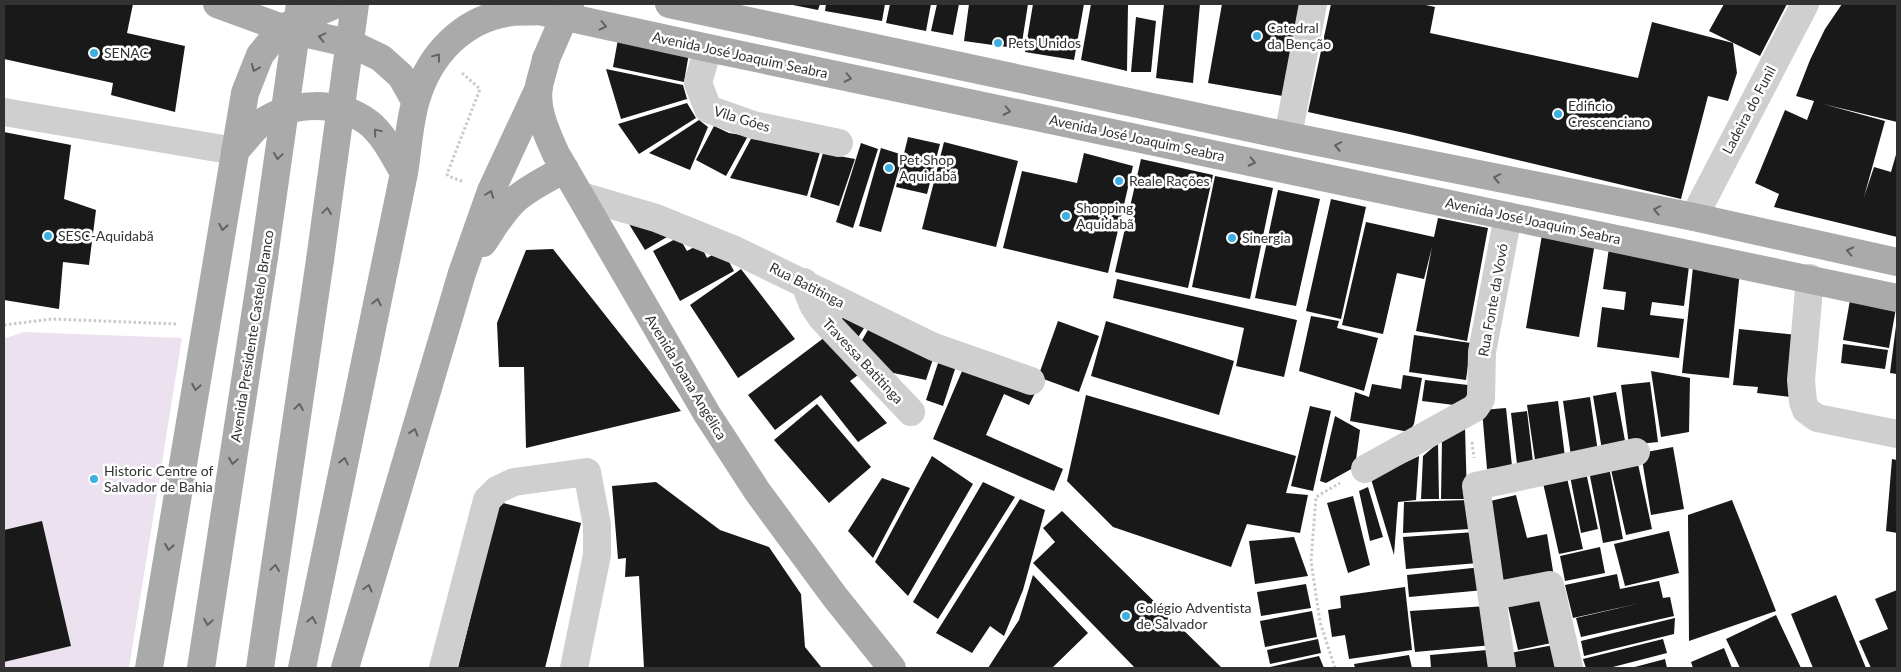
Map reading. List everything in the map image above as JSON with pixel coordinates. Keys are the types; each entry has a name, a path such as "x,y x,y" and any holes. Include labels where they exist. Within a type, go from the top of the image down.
{"main road":[{"path":"217,4 282,28 352,44 381,58 401,76 415,101"},
{"name":"Avenida Presidente Castelo Branco","path":"201,668 264,257 300,4"},
{"path":"148,668 245,93 260,55 282,28 337,4"},
{"path":"260,668 356,4"},
{"name":"Avenida Joana Angélica","path":"570,4 546,59 539,88 540,109 546,132 556,154 707,414 757,491 835,597 892,668"},
{"path":"669,4 1288,136 1694,217 1897,262"},
{"name":"Avenida José Joaquim Seabra","path":"302,668 404,173 415,101 428,68 452,38 472,24 511,12 531,8 708,48 1810,278 1897,298"},
{"path":"345,668 462,272 491,191 539,88"},
{"path":"235,151 261,124 284,111 312,105 347,111 370,124 388,145 404,173"},
{"path":"462,272 502,215 516,199 535,185 565,169"}],"street":[{"path":"1288,136 1313,4"},
{"name":"Ladeira do Funil","path":"1694,217 1805,4"},
{"name":"Vila Góes","path":"708,48 698,83 708,109 753,125 839,143"},
{"path":"4,112 235,151"},
{"name":"Rua Batitinga","path":"581,196 656,218 735,250 934,347 1031,381"},
{"name":"Rua Fonte da Vovó","path":"1469,410 1475,408 1481,399 1482,352 1508,216"},
{"path":"1810,278 1801,380 1803,402 1806,410 1817,418 1897,434"},
{"name":"Travessa Batitinga","path":"804,282 813,305 821,317 911,412"},
{"path":"1365,469 1469,410"},
{"path":"1502,668 1476,486 1636,452"},
{"path":"443,668 487,500 497,490 514,482 587,472 597,525 597,555 574,668"},
{"path":"1493,596 1550,585 1569,668"}],"path":[{"path":"480,89 447,176 491,191"},
{"path":"4,325 52,319 206,325"},
{"path":"1469,410 1476,486"},
{"path":"1334,668 1320,622 1311,561 1316,497 1365,469"}],"shaded area":[{"path":"23,332 182,338 129,668 4,668 4,662 71,646 42,522 4,530 4,339"}],"building":[{"name":"SENAC","path":"4,4 133,4 127,33 185,46 175,112 111,95 113,83 4,59"},
{"path":"788,4 820,4 818,10"},
{"path":"826,4 885,4 882,21 825,11"},
{"path":"890,4 931,4 926,31 886,23"},
{"path":"937,4 959,4 953,35 931,31"},
{"path":"969,4 1028,4 1021,49 964,41"},
{"path":"1033,4 1084,4 1074,60 1025,52"},
{"path":"1091,4 1128,4 1127,71 1081,60"},
{"path":"1164,4 1200,4 1193,83 1156,78"},
{"path":"1222,4 1304,4 1288,97 1208,83"},
{"name":"Edificio Crescenciano","path":"1331,4 1421,4 1435,7 1430,33 1638,78 1652,22 1733,43 1737,73 1728,101 1708,96 1681,199 1409,134 1308,112"},
{"path":"1724,4 1787,4 1760,56 1709,31"},
{"path":"1842,4 1897,4 1897,122 1823,104 1885,121 1864,197 1874,167 1891,172 1897,151 1897,237 1774,207 1779,194 1755,183 1785,110 1807,120 1814,101 1796,96 1825,29"},
{"path":"1136,17 1156,21 1151,72 1131,72"},
{"path":"618,39 689,53 684,82 613,67"},
{"path":"606,69 683,85 687,99 621,119"},
{"path":"687,103 696,118 639,154 618,124"},
{"path":"699,120 708,127 690,170 649,153"},
{"path":"714,126 729,133 748,136 726,176 696,160"},
{"name":"SESC-Aquidabã","path":"4,132 71,145 64,199 96,210 89,265 63,262 59,309 4,300"},
{"path":"752,137 820,152 807,196 730,178"},
{"path":"908,137 940,144 927,194 896,187"},
{"path":"944,142 1018,161 996,247 922,229"},
{"path":"861,143 878,149 853,228 836,222"},
{"path":"881,148 903,155 881,232 859,226"},
{"path":"823,153 855,159 839,206 810,197"},
{"name":"Shopping Aquidabã","path":"1084,153 1133,166 1108,273 1003,248 1022,171 1077,183"},
{"path":"1141,159 1213,175 1188,288 1115,272"},
{"name":"Sinergia","path":"1215,176 1273,188 1250,299 1192,287"},
{"path":"1278,190 1320,199 1296,306 1255,298"},
{"path":"1331,199 1366,207 1341,319 1306,311"},
{"path":"624,216 667,237 645,250"},
{"path":"1438,218 1488,228 1467,341 1416,331 1432,247 1424,279 1397,273 1383,334 1342,325 1366,222 1434,237"},
{"path":"1542,235 1595,243 1579,337 1526,328"},
{"path":"679,237 687,251 700,244 707,258 722,249 734,271 680,301 653,251"},
{"path":"1609,248 1690,258 1684,306 1652,302 1650,315 1684,319 1679,358 1597,347 1602,307 1624,310 1626,292 1603,289"},
{"path":"553,249 681,411 526,448 524,367 499,367 497,323 526,250"},
{"path":"1693,267 1740,271 1729,378 1682,373"},
{"path":"741,269 795,339 738,378 690,305"},
{"path":"1117,279 1297,320 1284,377 1236,366 1244,328 1113,298"},
{"path":"1850,300 1896,308 1889,348 1843,340"},
{"path":"848,312 868,322 853,345 835,326"},
{"path":"1311,316 1339,321 1337,328 1378,338 1364,391 1299,371"},
{"path":"1058,321 1099,336 1079,392 1038,377"},
{"path":"1106,321 1234,361 1219,415 1091,376"},
{"path":"1897,326 1897,374 1890,373"},
{"path":"869,328 935,353 926,380 889,372 857,349"},
{"path":"1739,329 1797,335 1791,397 1757,393 1758,387 1733,385"},
{"path":"833,331 866,369 850,381 887,423 858,442 821,395 775,430 748,395"},
{"path":"1414,335 1471,343 1466,380 1409,372"},
{"path":"1843,344 1888,350 1885,369 1841,363"},
{"path":"940,357 957,363 943,406 926,400"},
{"path":"965,364 1036,391 1029,405 1004,394 986,435 1063,469 1054,491 933,439"},
{"path":"1651,371 1690,378 1689,432 1661,437"},
{"path":"1403,375 1422,378 1414,424 1409,432 1350,421 1355,392 1369,397 1372,384 1401,389"},
{"path":"1425,380 1468,385 1467,397 1454,405 1422,401"},
{"path":"1650,382 1658,442 1629,445 1621,385"},
{"path":"1616,392 1626,446 1602,450 1593,396"},
{"path":"1086,395 1296,456 1286,493 1308,495 1300,533 1247,524 1231,567 1113,527 1067,481"},
{"path":"1590,397 1598,452 1571,456 1563,401"},
{"path":"1558,401 1565,457 1535,460 1527,405"},
{"path":"817,404 871,467 829,503 774,440"},
{"path":"1310,406 1331,411 1313,491 1291,486"},
{"path":"1506,408 1512,466 1487,469 1482,410"},
{"path":"1527,411 1533,462 1517,464 1511,413"},
{"path":"1335,416 1360,430 1355,467 1326,483 1320,481"},
{"path":"1465,427 1467,499 1441,499 1442,440"},
{"path":"1438,443 1439,499 1421,499 1423,456"},
{"path":"1673,447 1684,509 1651,515 1641,453"},
{"path":"932,456 973,484 908,596 875,562"},
{"path":"1419,456 1416,500 1398,502 1394,555 1371,479"},
{"path":"1892,459 1897,460 1897,533 1886,531"},
{"path":"1638,464 1652,529 1626,535 1611,470"},
{"path":"1609,467 1623,539 1603,543 1589,471"},
{"path":"1586,472 1598,529 1581,533 1570,476"},
{"path":"882,478 910,488 873,558 848,531"},
{"path":"1567,478 1583,549 1559,554 1543,483"},
{"path":"656,482 720,530 769,547 801,594 805,647 822,668 644,668 639,576 625,577 626,558 618,559 612,486"},
{"path":"983,482 1015,497 938,619 913,602"},
{"path":"1368,487 1383,537 1370,541 1359,491"},
{"path":"1516,495 1527,538 1547,534 1554,577 1503,587 1486,502"},
{"path":"1353,496 1370,565 1348,573 1327,503"},
{"path":"1020,499 1045,510 1023,590 1004,636 990,626 972,653 936,633"},
{"path":"1468,500 1470,529 1403,533 1404,502"},
{"path":"1732,500 1776,611 1689,641 1688,515"},
{"path":"499,502 581,523 545,668 458,668"},
{"name":"Colégio Adventista de Salvador","path":"1062,511 1222,668 1135,668 1033,563 1055,542 1043,528"},
{"path":"42,521 71,646 4,662 4,530"},
{"path":"1669,531 1679,573 1625,586 1614,544"},
{"path":"1475,532 1478,563 1406,569 1403,537"},
{"path":"1294,537 1308,576 1255,584 1249,541"},
{"path":"1600,547 1605,573 1565,581 1560,556"},
{"path":"1482,567 1484,590 1409,597 1407,575"},
{"path":"1617,574 1620,589 1659,581 1663,598 1670,597 1674,616 1581,637 1576,618 1641,603 1573,618 1565,585"},
{"path":"1033,575 1088,633 1052,668 988,668 1019,620"},
{"path":"1306,584 1311,608 1261,616 1257,592"},
{"path":"1405,587 1412,650 1349,659 1345,635 1332,637 1328,610 1341,608 1340,596"},
{"path":"1897,590 1897,668 1871,668 1859,641 1888,629 1875,599"},
{"path":"1836,595 1866,668 1813,668 1791,614"},
{"path":"1546,597 1556,642 1518,650 1508,606"},
{"path":"1487,606 1493,645 1415,652 1410,611"},
{"path":"1312,611 1317,637 1265,647 1260,621"},
{"path":"1776,615 1801,668 1740,668 1726,639"},
{"path":"1675,618 1674,634 1584,656 1581,641"},
{"path":"1318,639 1321,653 1270,664 1267,650"},
{"path":"1663,639 1667,653 1609,668 1586,668 1583,659"},
{"path":"1554,645 1558,668 1512,668 1510,653"},
{"path":"1724,648 1732,668 1693,668 1691,662"},
{"path":"1487,650 1490,668 1431,668 1430,655"},
{"path":"1409,655 1412,668 1355,668 1354,664"},
{"path":"1319,656 1324,668 1270,667"},
{"path":"1665,659 1667,668 1631,668"}],"place":[{"name":"Catedral da Benção","path":"1257,36"},
{"name":"Pets Unidos","path":"998,43"},
{"name":"SENAC","path":"94,53"},
{"name":"Edificio Crescenciano","path":"1558,114"},
{"name":"Pet Shop Aquidabã","path":"889,168"},
{"name":"Reale Rações","path":"1119,181"},
{"name":"Shopping Aquidabã","path":"1066,216"},
{"name":"SESC-Aquidabã","path":"48,236"},
{"name":"Sinergia","path":"1232,238"},
{"name":"Historic Centre of Salvador de Bahia","path":"94,479"},
{"name":"Colégio Adventista de Salvador","path":"1126,616"}]}
